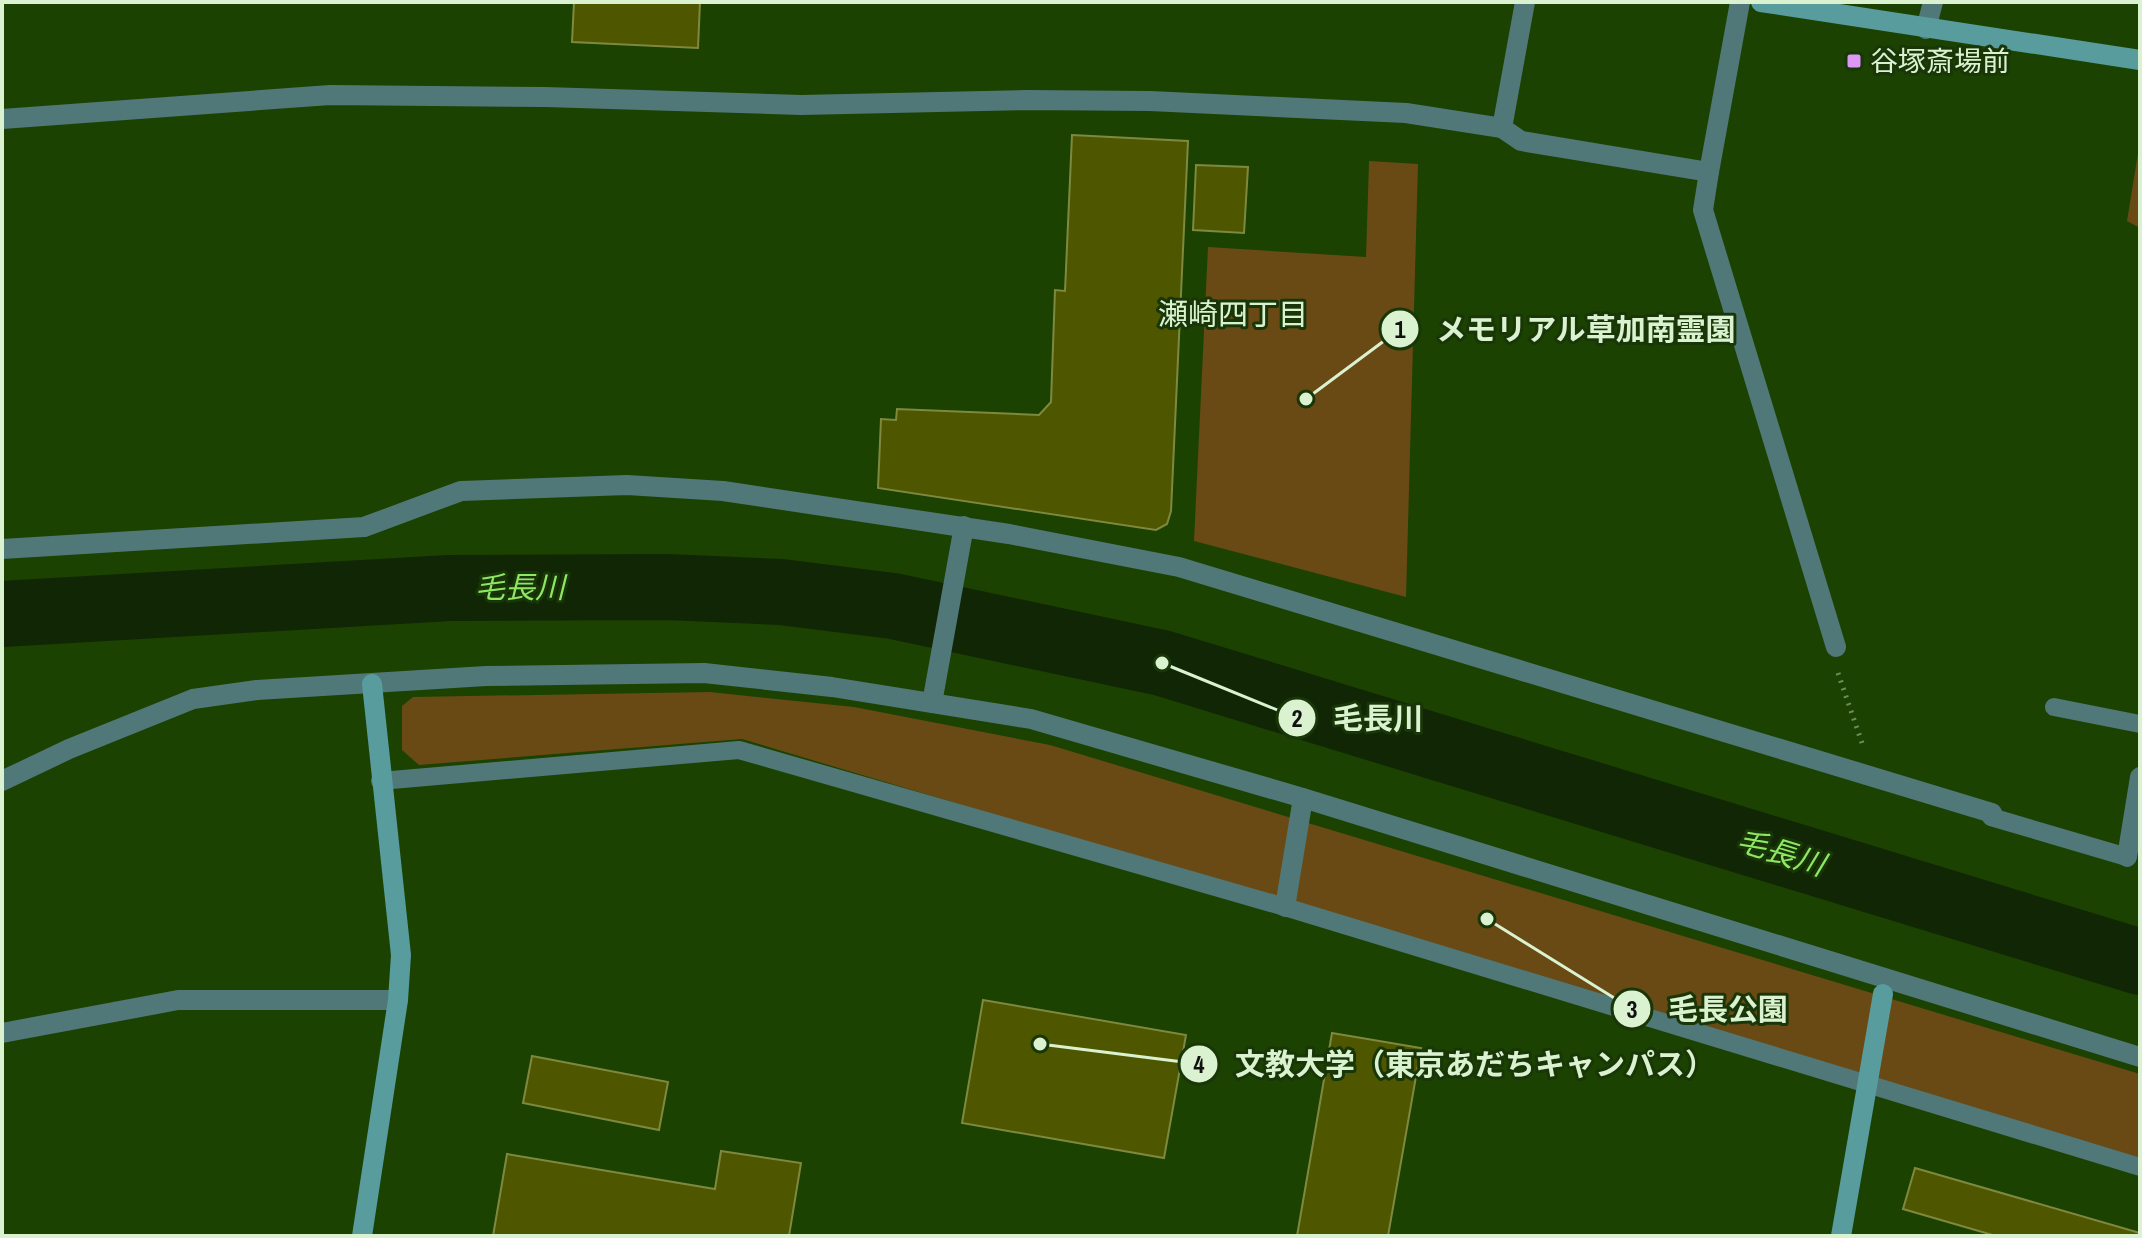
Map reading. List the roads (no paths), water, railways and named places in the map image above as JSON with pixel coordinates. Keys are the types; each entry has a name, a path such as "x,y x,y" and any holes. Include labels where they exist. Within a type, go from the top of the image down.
{"street":[{"path":"1502,128 1525,2"},
{"path":"1740,2 1703,210 1836,647"},
{"path":"1761,2 2140,60"},
{"path":"1926,29 1933,2"},
{"path":"2,119 330,95 545,97 801,105 1026,100 1150,101 1406,113 1502,128 1521,141 1709,172"},
{"path":"2,549 364,527 461,491 627,485 723,491 962,534 1179,567 1992,813"},
{"path":"932,703 962,534"},
{"path":"2,781 69,749 193,699 326,684 486,676 704,673 1031,719 1303,798 1884,986 2140,1057"},
{"path":"362,1236 398,1000 401,955 372,684"},
{"path":"2127,857 2140,777"},
{"path":"1285,907 1303,798"},
{"path":"1841,1236 1884,986"},
{"path":"2,1033 178,1000 398,1000"}],"lane":[{"path":"2054,707 2140,724"},
{"path":"380,781 739,750 1285,907 2140,1167"},
{"path":"1992,813 1991,817 2127,857"}],"waterway":[{"name":"毛長川","path":"2,614 449,588 667,587 781,592 893,606 1162,663 2140,962"}],"place":[{"name":"谷塚斎場前","path":"1854,61"},
{"name":"メモリアル草加南霊園","path":"1306,399"},
{"name":"毛長川","path":"1162,663"},
{"name":"毛長公園","path":"1487,919"},
{"name":"文教大学（東京あだちキャンパス）","path":"1040,1044"}],"district":[{"name":"瀬崎四丁目","path":"1233,314"}]}
